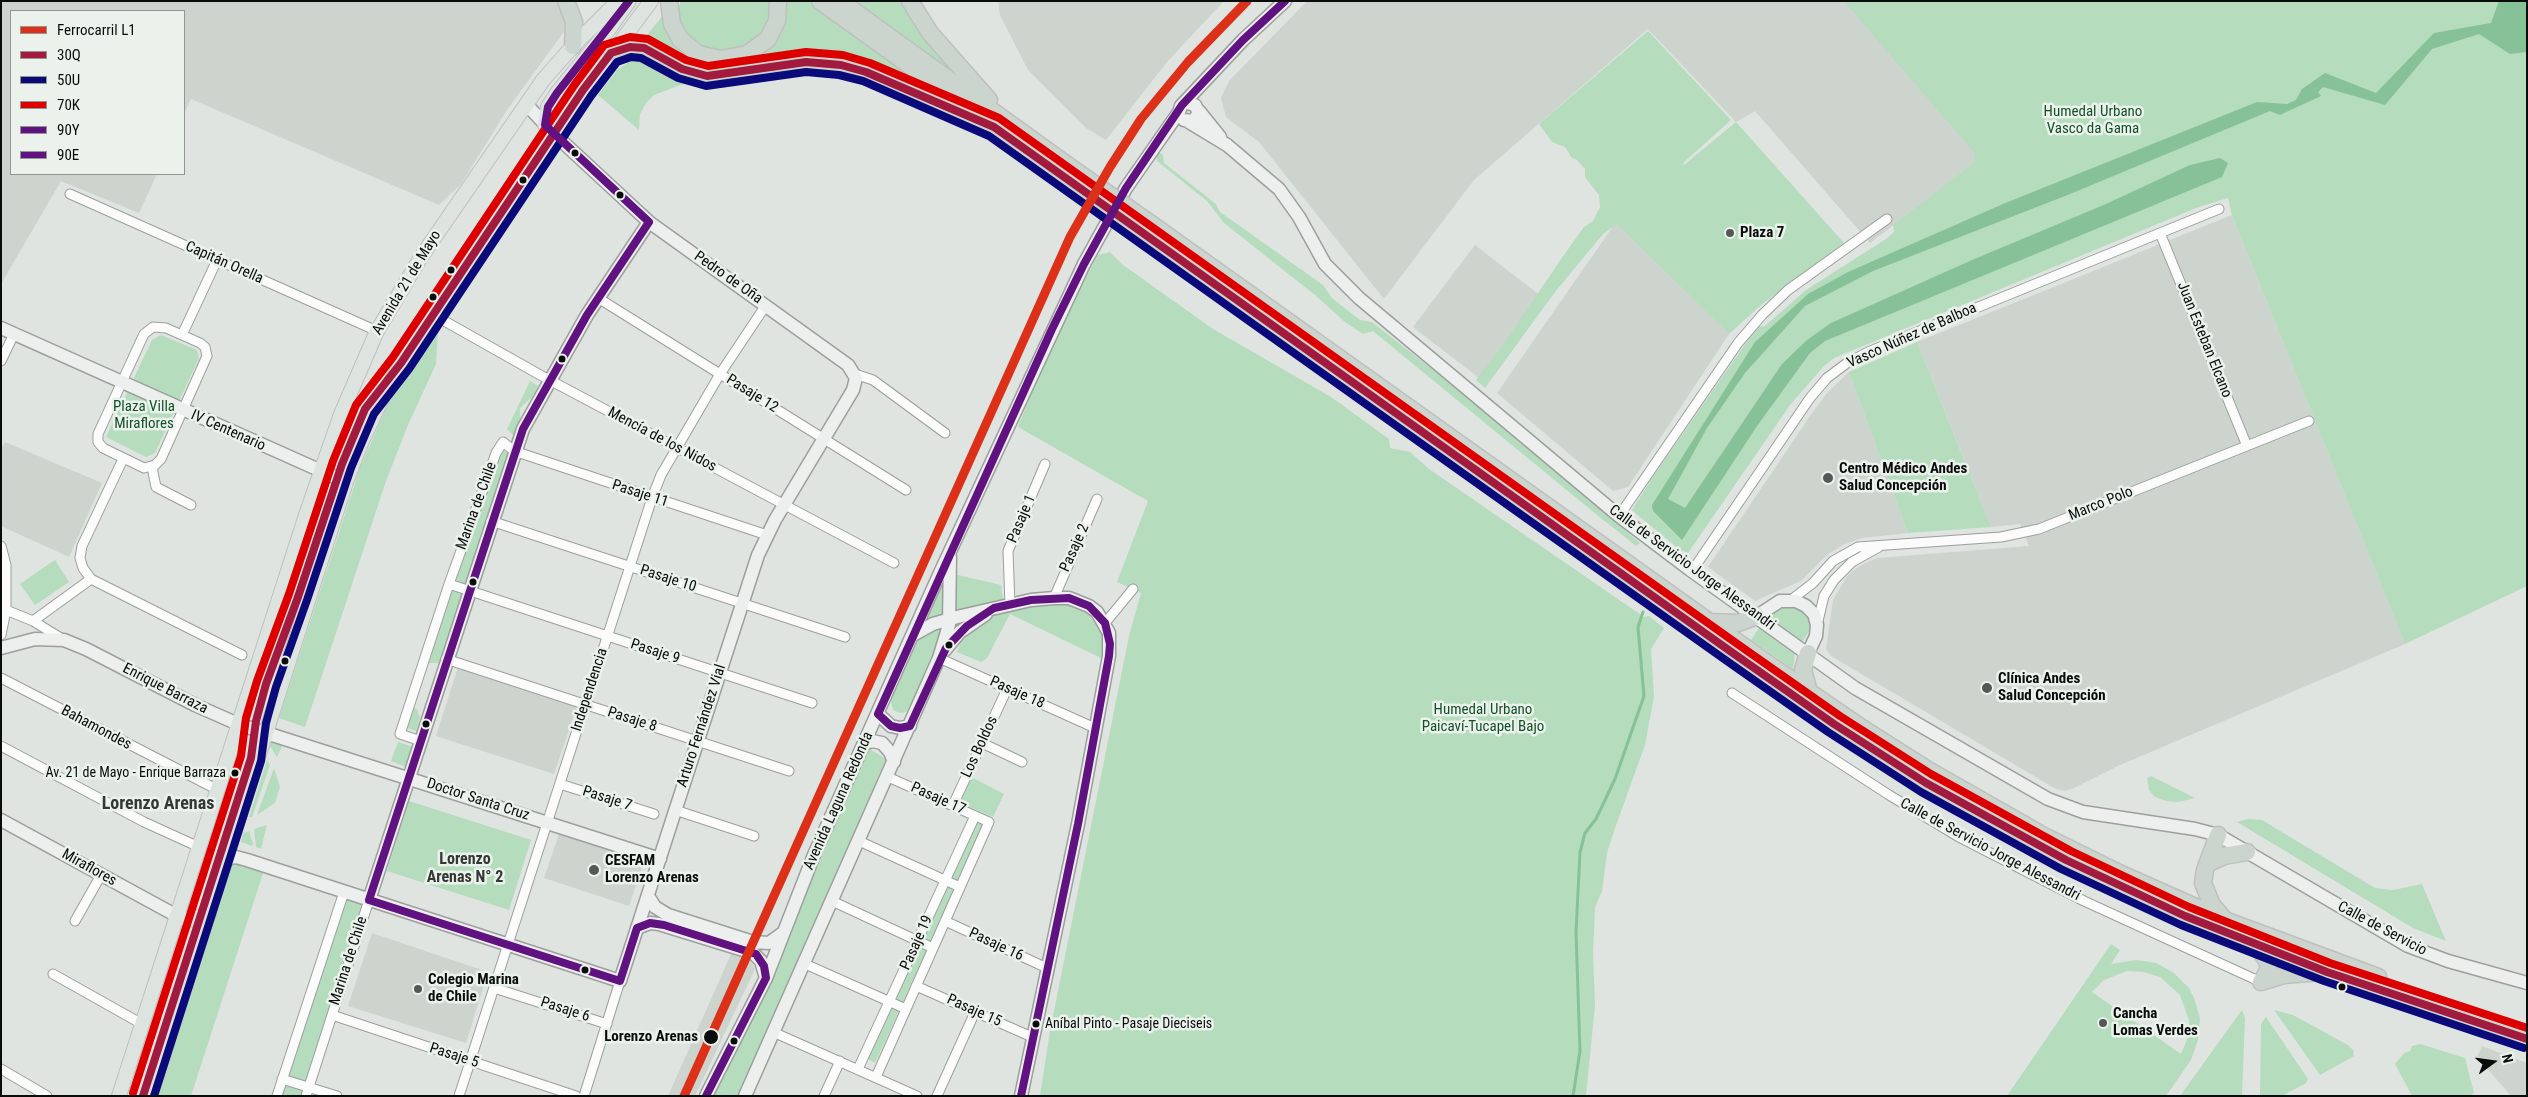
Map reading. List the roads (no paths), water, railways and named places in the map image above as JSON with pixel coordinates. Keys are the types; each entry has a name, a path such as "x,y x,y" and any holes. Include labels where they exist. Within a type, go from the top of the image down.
{"highway":[{"path":"566,1 574,22 573,46"},
{"path":"669,1 672,24 680,39 698,54 721,59 747,54 768,39 777,21 778,1"},
{"path":"820,1 1000,124 1809,692 1908,758 2020,823 2119,873 2227,921 2333,962 2527,1027"},
{"path":"840,1 1000,124"},
{"path":"910,1 930,34 1000,124"},
{"path":"610,53 624,48 640,48 682,69 707,76 806,62 841,64 1000,124"},
{"path":"1151,231 1730,651 1880,754 1968,808 2066,860 2185,916 2327,972 2527,1039"},
{"path":"1710,622 1738,623 1756,616"},
{"path":"1809,692 1804,670 1811,647"},
{"path":"2218,835 2207,864 2204,877 2205,890 2212,905 2227,921"},
{"path":"2207,864 2224,856 2247,852"},
{"path":"2258,946 2269,965 2267,973 2261,982"},
{"path":"2261,982 2288,974 2327,972"}],"main road":[{"name":"Avenida 21 de Mayo","path":"119,1096 320,472 341,414 377,331 421,257 526,104 573,46 618,1"},
{"path":"549,129 548,107 556,92 616,20 629,1"},
{"path":"150,1096 268,733 346,482 384,394 432,314 549,129 651,1"},
{"path":"177,916 188,920 209,914"}],"street":[{"path":"1220,66 1198,110 1196,119 1185,115 1220,66 1243,40 1285,1"},
{"name":"Pedro de Oña","path":"526,104 549,129 649,222 766,305 848,366 855,374 873,380 945,433"},
{"name":"Calle de Servicio Jorge Alessandri","path":"1198,110 1226,145"},
{"name":"Calle de Servicio Jorge Alessandri","path":"1185,115 1266,176 1288,200 1325,264 1338,279 1619,516 1741,606 1811,647 1826,668 1891,710 2048,799 2083,812 2195,829 2218,835 2247,852"},
{"name":"Avenida Laguna Redonda","path":"706,1096 766,978 814,855 951,550 1084,264 1126,188 1159,140 1185,115"},
{"name":"Capitán Orella","path":"70,194 377,331"},
{"name":"Vasco Núñez de Balboa","path":"1692,571 1810,398 1837,370 1868,352 2218,209"},
{"path":"1619,516 1738,343 1762,315 1788,290 1888,219"},
{"name":"Marina de Chile","path":"308,1091 514,451 529,416 598,298 649,222"},
{"name":"Juan Esteban Elcano","path":"2160,233 2247,446"},
{"path":"182,335 217,260"},
{"name":"Pasaje 12","path":"598,298 906,490"},
{"name":"Independencia","path":"459,1096 652,498 661,475 676,448 720,374 766,305"},
{"name":"Mencía de los Nidos","path":"432,314 676,448 894,563"},
{"path":"162,326 182,335 203,345 207,356 161,459 152,467 144,468 103,448 98,438 99,431 144,334 149,328 162,326"},
{"name":"IV Centenario","path":"1,328 183,411 346,482"},
{"path":"1,361 14,334"},
{"name":"Arturo Fernández Vial","path":"584,1096 741,603 767,535 856,386 855,374"},
{"name":"Marco Polo","path":"1741,606 1770,606 1780,601 1791,600 1808,588 1833,561 1844,553 1865,546 2001,537 2032,531 2308,421"},
{"name":"Marina de Chile","path":"421,741 400,734 449,584 496,452 503,442 514,451"},
{"name":"Pasaje 11","path":"514,451 767,535"},
{"path":"123,459 80,552 81,563 91,579 242,655"},
{"name":"Pasaje 1","path":"1010,605 1008,552 1045,464"},
{"path":"152,467 156,488 192,505"},
{"name":"Pasaje 2","path":"1054,598 1097,499"},
{"name":"Pasaje 10","path":"491,521 845,637"},
{"path":"1,546 6,565 6,610 1,636"},
{"name":"Marco Polo","path":"1811,647 1824,596 1839,573 1859,557 1884,546"},
{"path":"745,1096 940,658 946,641 950,619 951,550"},
{"path":"33,621 91,579"},
{"path":"449,584 469,591"},
{"path":"1105,623 1133,589"},
{"name":"Pasaje 9","path":"469,591 812,703"},
{"path":"913,635 933,624 994,608 1054,598 1069,598 1089,606 1097,612 1105,623 1110,644 1095,728 1021,1096"},
{"path":"1791,600 1806,606 1814,614 1817,625"},
{"path":"1756,616 1770,606"},
{"path":"940,658 960,632 994,608"},
{"name":"Enrique Barraza","path":"6,610 33,621 64,640 86,649 195,705 238,724 268,733"},
{"name":"Enrique Barraza","path":"1,648 35,638 64,640"},
{"name":"Pasaje 18","path":"940,658 1095,728"},
{"name":"Pasaje 8","path":"446,659 789,771"},
{"name":"Bahamondes","path":"1,678 218,790"},
{"name":"Los Boldos","path":"953,805 1007,689"},
{"name":"Calle de Servicio Jorge Alessandri","path":"1732,693 1889,795 1958,836 2084,901 2261,982"},
{"path":"878,714 891,726 900,728 910,726"},
{"name":"Doctor Santa Cruz","path":"268,733 660,859"},
{"path":"864,744 872,741 882,743 890,752 894,762"},
{"path":"982,743 1022,762"},
{"path":"1,746 144,822 199,848"},
{"name":"Pasaje 17","path":"888,777 989,822"},
{"name":"Pasaje 7","path":"560,784 654,814"},
{"path":"675,810 754,836"},
{"name":"Pasaje 19","path":"858,1070 975,816"},
{"name":"Miraflores","path":"1,820 177,916"},
{"name":"Pasaje 19","path":"876,1077 989,822"},
{"path":"859,841 960,887"},
{"name":"Calle de Servicio","path":"2247,852 2408,946 2448,961 2527,983"},
{"path":"227,859 247,860 620,982"},
{"path":"75,921 101,875"},
{"name":"Marina de Chile","path":"277,1096 344,892"},
{"path":"648,896 655,907 668,915 753,942 769,943 784,932"},
{"path":"832,901 933,948"},
{"name":"Pasaje 16","path":"945,921 1047,968"},
{"path":"637,928 650,924 664,925 753,953 761,961 766,978"},
{"path":"803,963 906,1008"},
{"path":"54,974 142,1024"},
{"name":"Pasaje 15","path":"916,986 1032,1037"},
{"name":"Pasaje 6","path":"494,988 607,1024"},
{"path":"937,1096 975,1012"},
{"name":"Pasaje 5","path":"332,1016 576,1096"},
{"path":"773,1032 917,1096"},
{"path":"824,1096 840,1062"},
{"path":"1,1069 47,1096"},
{"path":"282,1079 308,1091 337,1096"}],"waterway":[{"path":"1573,1096 1580,1051 1576,932 1580,852 1585,833 1596,819 1615,779 1644,696 1638,627 1643,612"}],"rail line":[{"name":"L1","path":"684,1096 1070,237 1110,167 1141,119 1188,62 1247,1"}],"place":[{"name":"Plaza 7","path":"1730,233"},
{"name":"Centro Médico Andes Salud Concepción","path":"1828,478"},
{"name":"Clínica Andes Salud Concepción","path":"1987,688"},
{"name":"Av. 21 de Mayo - Enrique Barraza","path":"235,773"},
{"name":"CESFAM Lorenzo Arenas","path":"594,870"},
{"name":"Colegio Marina de Chile","path":"418,989"},
{"name":"Cancha Lomas Verdes","path":"2103,1023"},
{"name":"Aníbal Pinto - Pasaje Dieciseis","path":"1036,1024"},
{"name":"Lorenzo Arenas","path":"711,1037"}],"district":[{"name":"Lorenzo Arenas","path":"158,804"},
{"name":"Lorenzo Arenas N° 2","path":"465,869"}],"park label":[{"name":"Humedal Urbano Vasco da Gama","path":"2093,120"},
{"name":"Plaza Villa Miraflores","path":"144,416"},
{"name":"Humedal Urbano Paicaví-Tucapel Bajo","path":"1483,718"}]}
